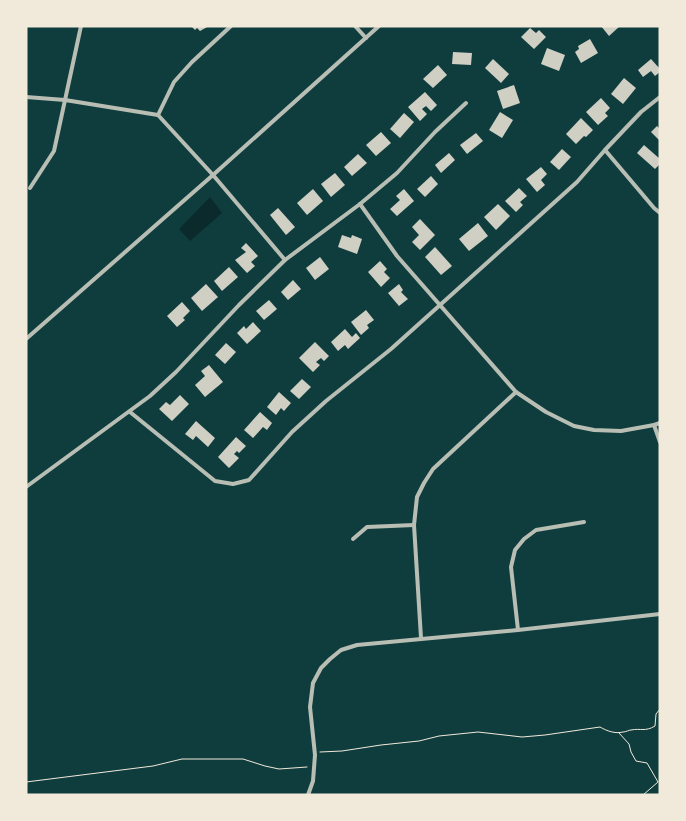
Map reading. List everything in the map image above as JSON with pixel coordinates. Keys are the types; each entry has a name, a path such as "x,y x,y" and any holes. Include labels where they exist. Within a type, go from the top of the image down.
{"street":[{"path":"30,188 54,151 81,26"},
{"path":"158,115 174,82 192,62 231,26"},
{"path":"355,26 366,38"},
{"path":"26,339 379,26"},
{"path":"26,97 65,100 158,115 213,175 285,260"},
{"path":"130,412 215,481 233,484 249,480 292,432 326,401 392,349 577,182 641,112 660,97"},
{"path":"26,487 150,396 176,372 239,305 285,260 360,204 397,173 466,102"},
{"path":"605,150 660,213"},
{"path":"360,204 397,256 516,392 546,412 574,426 621,432 660,423"},
{"path":"421,638 414,525 418,498 424,483 433,469 516,392"},
{"path":"654,425 660,442"},
{"path":"518,630 511,567 515,550 524,539 536,530 584,522"},
{"path":"353,539 367,527 414,525"},
{"path":"308,795 313,780 315,752 310,707 313,683 321,668 341,650 357,645 660,614"}],"path":[{"path":"315,752 342,751 478,732 522,737 545,736 600,727 605,730 618,732 650,729 655,726 656,714 660,709"},
{"path":"618,732 629,744 636,761 647,763 658,782 643,795"},
{"path":"26,782 153,766 182,759 243,759 279,769 314,767"}],"water":[{"path":"210,197 222,213 190,241 179,229"}],"building":[{"path":"191,26 209,26 200,31 197,28 195,30"},
{"path":"601,26 620,26 609,36"},
{"path":"530,28 536,33 539,30 546,37 534,49 521,37"},
{"path":"590,39 598,53 581,63 575,52 579,49 578,46"},
{"path":"547,48 565,55 559,71 541,64"},
{"path":"453,52 472,53 471,65 452,64"},
{"path":"493,59 509,74 501,83 485,68"},
{"path":"651,59 660,69 660,72 655,76 651,71 643,77 638,70"},
{"path":"438,65 447,75 433,88 423,79"},
{"path":"624,78 636,88 623,104 611,94"},
{"path":"514,85 520,103 503,109 497,91"},
{"path":"425,92 437,105 431,111 426,106 422,109 427,114 420,121 408,107"},
{"path":"601,98 610,108 605,113 608,116 598,125 586,112"},
{"path":"500,112 513,120 502,138 489,130"},
{"path":"404,113 414,122 400,138 390,129"},
{"path":"581,118 593,130 576,144 566,134"},
{"path":"657,126 660,129 660,141 651,132"},
{"path":"381,132 391,143 376,156 366,145"},
{"path":"476,133 483,141 467,154 460,145"},
{"path":"644,145 660,159 660,164 655,169 637,153"},
{"path":"562,149 571,157 559,170 550,162"},
{"path":"449,153 455,160 441,173 435,165"},
{"path":"358,154 367,163 352,176 344,167"},
{"path":"541,167 547,174 541,180 545,185 537,192 526,179"},
{"path":"335,173 345,185 331,197 321,184"},
{"path":"431,176 438,184 425,197 417,189"},
{"path":"519,188 527,196 520,202 523,205 516,212 505,201"},
{"path":"313,189 323,201 307,215 297,203"},
{"path":"404,189 414,201 397,216 390,209 400,200 396,196"},
{"path":"498,204 510,216 496,230 484,217"},
{"path":"278,208 295,227 286,235 270,215"},
{"path":"420,219 435,235 420,250 412,242 419,235 412,227"},
{"path":"478,223 488,236 469,251 459,239"},
{"path":"342,235 351,238 352,235 362,239 357,254 338,247"},
{"path":"246,243 258,256 251,262 255,266 247,273 235,260 246,252 241,248"},
{"path":"435,247 452,266 441,275 425,257"},
{"path":"320,257 329,269 315,280 306,268"},
{"path":"380,261 387,269 384,272 390,278 381,287 368,272"},
{"path":"229,267 238,277 222,291 214,281"},
{"path":"293,280 301,289 288,300 281,292"},
{"path":"206,284 218,297 202,311 191,298"},
{"path":"399,284 403,290 401,292 408,299 399,306 388,293"},
{"path":"269,300 277,309 264,320 256,311"},
{"path":"182,302 190,311 183,318 185,320 177,327 167,316"},
{"path":"366,310 374,320 367,325 369,328 361,335 351,322"},
{"path":"253,322 261,331 247,344 237,333 244,326 246,329"},
{"path":"345,329 352,337 356,333 360,338 348,349 345,345 338,351 331,342"},
{"path":"315,342 329,356 324,361 321,358 316,362 320,365 313,372 299,358"},
{"path":"226,343 236,352 225,364 215,355"},
{"path":"209,365 223,382 205,397 195,385 205,376 201,371"},
{"path":"302,379 311,387 299,399 290,391"},
{"path":"279,392 291,403 284,411 281,408 276,415 267,407"},
{"path":"180,395 189,404 172,421 159,409 166,402 170,405"},
{"path":"260,412 272,423 267,430 263,427 253,438 244,430"},
{"path":"196,421 215,438 208,447 196,436 193,440 185,434"},
{"path":"236,437 246,446 239,453 237,451 234,454 239,458 229,468 218,457"}]}
